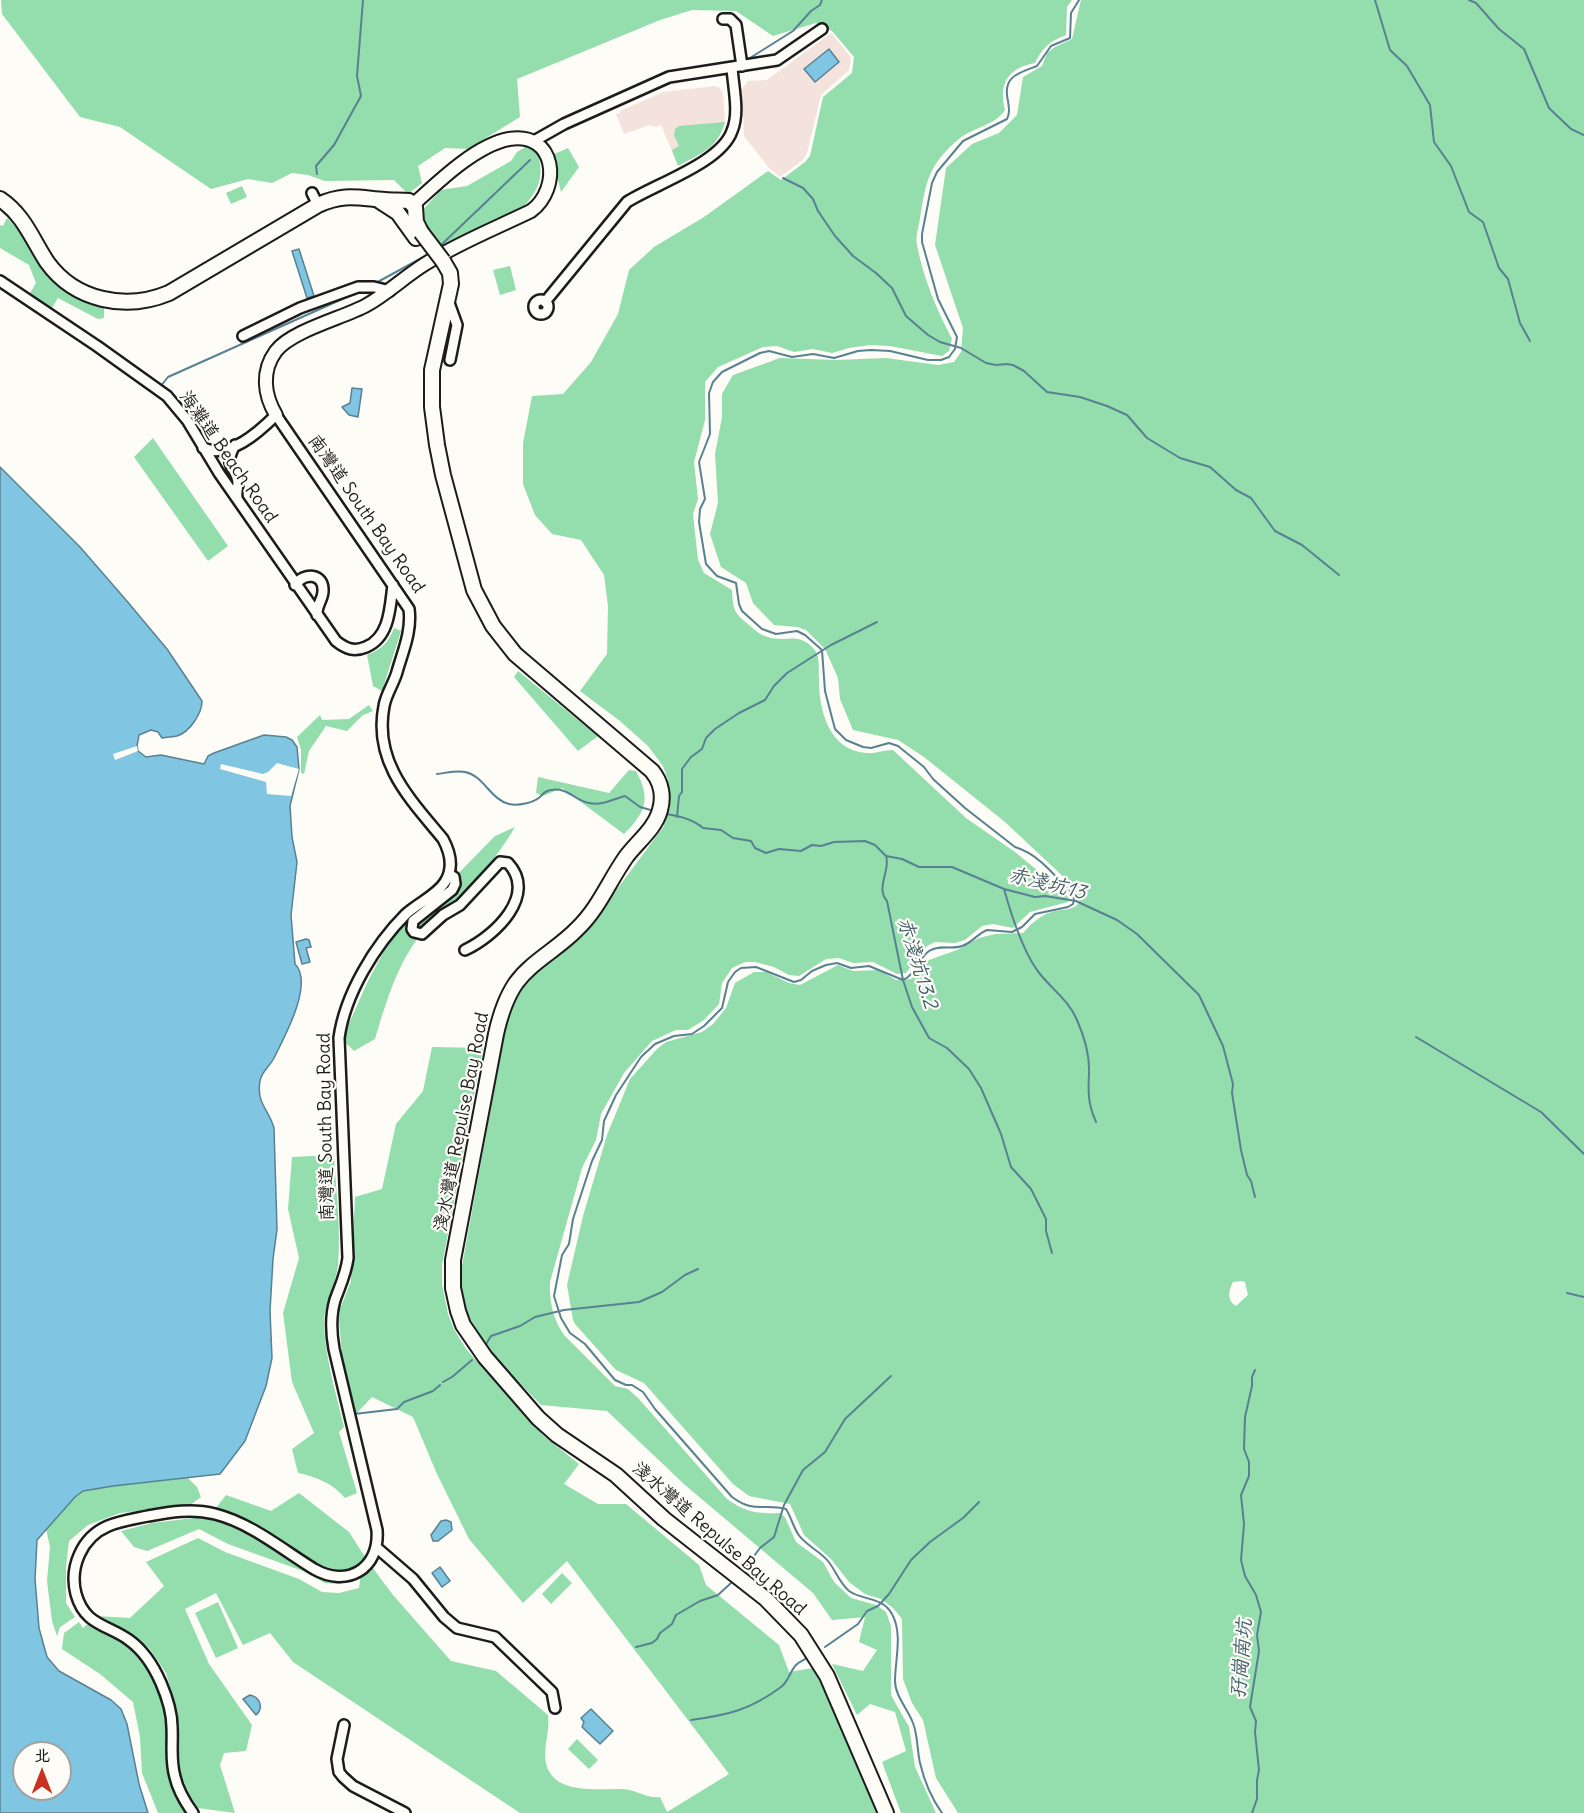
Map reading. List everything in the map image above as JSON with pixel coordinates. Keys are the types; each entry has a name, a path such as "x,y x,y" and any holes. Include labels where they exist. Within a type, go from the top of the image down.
{"main road":[{"name":"淺水灣道 Repulse Bay Road","path":"0,199 21,218 49,264 65,281 87,295 116,302 150,300 175,290 315,199 362,196 412,206 418,235"},
{"name":"淺水灣道 Repulse Bay Road","path":"373,198 399,215 451,276 448,300 433,363 432,407 443,475 477,598 498,634 515,654 652,771 659,783 662,799 659,814 654,823 626,857 593,912 572,934 522,976 504,1005 496,1034 453,1260 452,1283 461,1321 474,1343 544,1424 563,1440 616,1475 664,1519 766,1599 795,1627 813,1651 827,1676 886,1813"},
{"path":"399,215 410,219 412,206"}],"street":[{"path":"723,19 730,19 736,25 742,66"},
{"path":"412,206 446,176 491,145 510,139 534,141 564,124 669,76 777,60 822,29"},
{"path":"545,302 627,202 708,159 726,143 736,115 732,67"},
{"name":"南灣道 South Bay Road","path":"376,1547 375,1523 331,1330 333,1310 345,1276 348,1258 339,1038 346,1008 381,943 408,912 441,888 449,874 451,861 449,849 396,779 384,746 382,724 384,704 394,680 411,621 410,609 276,415 267,397 266,378 268,368 277,351 294,338 363,307 427,263 538,206 547,192 550,172 544,152 534,141"},
{"name":"海灘道 Beach Road","path":"0,281 167,396 187,420 202,448 295,585 336,641 343,647 356,650 370,646 378,640 388,616 393,585"},
{"path":"243,336 300,308 358,286 386,290"},
{"path":"448,300 457,326 450,360"},
{"path":"202,448 213,452 235,446 260,430 276,415"},
{"path":"235,446 230,463 238,481 237,497"},
{"path":"295,585 305,576 318,579 323,591 318,603 317,615"},
{"path":"449,874 455,880 452,890 413,921 414,932 422,934 443,915 460,905 500,862 508,863 516,871 519,881 515,900 501,923 481,942 465,950"},
{"path":"193,1813 175,1778 171,1716 165,1691 155,1671 130,1640 103,1627 91,1618 78,1598 74,1574 78,1557 95,1533 112,1525 168,1512 192,1510 215,1514 235,1521 314,1569 333,1577 344,1577 359,1571 371,1560 376,1547 413,1579 444,1617 457,1628 495,1637 552,1692 555,1708"},
{"path":"344,1725 337,1759 343,1778 353,1786 405,1813"}],"shaded area":[{"path":"831,33 851,57 849,70 821,95 807,153 803,160 780,177 769,168 744,136 742,89 748,81 767,80"},
{"path":"715,86 723,93 725,122 722,132 712,147 678,166 661,125 656,127 650,125 624,134 616,114 663,92"}],"green space":[{"path":"1,0 1072,0 1067,7 1066,35 1048,45 1035,63 1018,69 1008,78 1003,92 1005,110 1001,115 996,120 959,139 941,157 930,174 924,194 917,242 927,282 952,339 949,351 942,356 890,346 870,345 832,353 813,349 794,352 777,346 763,347 718,367 705,382 705,420 694,462 698,499 693,514 698,560 704,573 732,590 734,607 740,617 762,635 803,640 816,652 821,704 824,716 835,737 843,745 853,750 869,753 893,750 966,818 1015,852 1066,894 1068,902 1030,912 1013,928 993,924 982,926 965,940 955,943 935,942 927,946 906,973 897,974 873,962 853,963 839,958 826,959 799,976 789,975 774,967 755,962 745,962 732,968 722,983 719,1004 704,1020 688,1030 676,1030 652,1041 624,1073 601,1114 596,1140 582,1168 550,1282 552,1310 564,1335 615,1386 628,1389 639,1399 727,1499 752,1511 780,1513 785,1517 796,1542 823,1562 834,1582 851,1598 876,1605 886,1612 891,1626 891,1695 909,1727 915,1767 936,1813 901,1813 882,1762 906,1751 895,1712 870,1704 857,1715 832,1664 863,1671 877,1650 859,1642 865,1617 832,1620 813,1593 685,1485 607,1411 541,1405 500,1362 477,1332 463,1297 460,1277 510,1012 522,989 531,978 586,931 664,826 668,801 668,780 663,766 648,746 620,721 580,691 607,654 608,606 604,575 581,540 552,534 535,515 523,484 523,443 532,396 563,394 591,362 618,314 629,270 654,247 704,217 768,171 781,180 805,162 810,156 823,97 852,73 854,57 832,31 816,23 773,36 736,11 692,10 660,20 517,79 520,117 468,149 445,148 418,166 422,183 408,194 394,180 325,181 308,175 292,173 272,183 248,179 211,189 120,127 80,117 2,14"},
{"path":"1081,0 1584,0 1584,1813 958,1813 936,1778 923,1720 912,1703 903,1679 902,1619 881,1599 865,1594 849,1582 831,1559 804,1535 790,1504 749,1496 733,1484 644,1383 616,1370 573,1320 567,1285 583,1216 607,1135 630,1079 666,1042 702,1032 713,1024 726,1008 735,983 754,972 766,972 789,983 800,985 838,965 853,971 879,970 896,980 911,979 929,960 957,950 979,938 995,934 1023,933 1045,914 1070,909 1078,904 1078,897 1071,884 1005,822 924,757 898,740 853,730 840,699 838,678 825,649 806,630 774,625 753,603 746,583 721,567 710,534 718,503 715,454 722,417 722,394 733,375 780,358 836,360 886,358 938,365 954,362 961,352 963,328 935,245 946,168 972,144 999,133 1017,115 1023,77 1042,66 1047,53 1072,39","holes":["1233,1282 1245,1282 1248,1295 1236,1306 1230,1299 1231,1285"]},
{"path":"725,122 713,144 678,166 672,150 679,146 674,135 675,129 679,126"},
{"path":"527,146 537,151 540,180 535,192 525,205 443,248 418,215 441,190 467,186 511,161 517,152"},
{"path":"568,148 579,167 561,192 552,155"},
{"path":"242,186 247,197 231,204 226,193"},
{"path":"7,218 59,284 86,301 104,304 104,318 98,319 58,298 52,308 29,295 36,283 29,265 0,248 0,225 3,226"},
{"path":"510,266 516,290 500,295 493,270"},
{"path":"153,438 228,546 208,561 134,457"},
{"path":"394,628 401,631 382,691 373,686 367,655 384,645"},
{"path":"518,671 598,736 578,751 514,677"},
{"path":"369,705 373,711 363,715 347,731 326,726 309,751 304,774 301,773 301,750 297,737 320,715 322,720 349,719"},
{"path":"629,770 636,771 645,797 641,812 624,834 562,788 543,796 536,793 538,777 609,793"},
{"path":"515,827 481,874 425,929 405,958 393,984 375,1039 354,1051 344,1041 348,1026 385,949 408,916 443,889 495,836"},
{"path":"432,1047 483,1048 442,1265 442,1284 448,1314 454,1329 466,1349 544,1436 579,1464 564,1484 598,1504 626,1504 699,1565 706,1585 779,1645 789,1672 813,1668 860,1763 880,1813 520,1813 293,1662 270,1633 243,1645 216,1593 185,1609 209,1664 252,1725 246,1751 224,1753 220,1765 235,1813 198,1808 189,1795 180,1772 176,1708 166,1673 149,1648 96,1616 130,1618 164,1586 146,1562 198,1538 225,1552 299,1579 322,1592 339,1593 359,1588 361,1572 372,1567 393,1595 451,1661 496,1671 548,1715 545,1756 548,1769 562,1784 585,1789 626,1789 651,1797 660,1797 667,1812 729,1774 567,1561 523,1603 469,1539 437,1474 413,1417 372,1397 356,1414 342,1355 339,1320 340,1309 351,1281 355,1197 382,1189 396,1124 423,1091"},
{"path":"334,1155 339,1251 335,1280 324,1323 329,1362 344,1427 339,1432 357,1493 345,1498 324,1481 298,1473 292,1449 314,1433 292,1382 283,1313 299,1258 288,1209 292,1157"},
{"path":"188,1478 197,1487 201,1497 189,1506 120,1513 88,1525 69,1541 66,1603 75,1617 60,1627 57,1636 52,1621 47,1581 50,1547 46,1529 83,1491"},
{"path":"299,1493 349,1532 367,1560 355,1567 343,1570 324,1567 244,1518 216,1508 226,1495 271,1511"},
{"path":"211,1516 240,1527 313,1573 349,1581 338,1584 325,1583 303,1571 228,1544 199,1529 147,1551 134,1547 121,1531 152,1523"},
{"path":"562,1573 572,1583 551,1604 542,1594"},
{"path":"218,1602 238,1648 216,1658 195,1613"},
{"path":"92,1620 128,1641 167,1693 173,1761 192,1813 158,1813 142,1773 140,1737 133,1702 100,1674 62,1649 64,1633 79,1622 83,1628"},
{"path":"577,1739 598,1760 589,1769 568,1749"}],"water":[{"path":"829,49 839,62 815,82 804,69"},
{"path":"299,249 314,296 307,298 292,251"},
{"path":"352,388 362,389 358,417 349,415 342,407 350,403"},
{"path":"0,467 80,547 126,600 167,649 202,701 198,716 186,731 177,736 162,738 158,732 151,730 139,735 138,751 146,757 161,755 204,764 208,756 214,753 264,735 286,737 292,740 297,747 299,769 290,806 292,837 297,862 291,915 295,964 300,973 300,996 274,1058 262,1075 259,1089 261,1101 274,1128 277,1229 270,1311 272,1358 266,1386 245,1441 220,1474 83,1491 37,1540 35,1579 39,1628 47,1657 59,1671 111,1700 121,1709 127,1724 139,1784 148,1813 0,1813"},
{"path":"309,940 311,947 306,948 310,962 302,964 296,942"},
{"path":"441,1521 451,1522 452,1530 438,1541 433,1541 431,1535"},
{"path":"440,1567 450,1581 442,1587 432,1573"},
{"path":"250,1695 260,1703 260,1709 256,1715 243,1699"},
{"path":"591,1709 613,1731 600,1744 582,1727 584,1722 581,1718"}],"pier":[{"path":"137,746 138,751 115,760 113,754"},
{"path":"277,763 299,769 291,796 267,794 266,782 220,769 221,764 263,774"}],"waterway":[{"path":"317,174 316,166 334,145 361,96 357,76 363,0"},
{"path":"750,58 793,31 811,11 820,5 822,0"},
{"path":"942,1813 926,1783 920,1763 915,1728 896,1687 897,1630 888,1608 878,1601 849,1591 828,1561 801,1538 786,1509 753,1507 732,1497 655,1409 643,1392 632,1385 615,1380 585,1344 570,1333 561,1318 554,1296 562,1255 569,1244 573,1219 592,1161 602,1140 604,1121 616,1095 641,1057 655,1044 674,1036 692,1034 704,1026 722,1008 728,982 735,972 741,968 756,967 794,982 801,980 812,971 837,963 851,968 869,966 903,980 911,974 925,954 933,949 962,946 987,930 1012,932 1022,927 1035,914 1073,904 1073,895 1047,867 1032,855 1015,847 965,808 933,779 924,767 898,746 889,743 871,748 863,747 846,740 835,729 825,691 822,650 797,631 776,634 762,629 742,611 736,583 717,576 706,564 699,522 700,509 705,499 699,462 710,434 709,393 713,382 722,372 760,353 769,351 792,357 813,354 834,358 871,350 890,351 928,360 941,360 949,357 955,349 957,337 938,299 922,242 932,183 937,172 963,141 1007,119 1009,115 1007,86 1010,81 1018,74 1037,66 1051,46 1070,38 1071,13 1079,0"},
{"path":"1375,0 1390,50 1407,66 1430,105 1434,142 1451,166 1469,212 1483,222 1499,268 1508,279 1520,323 1530,341"},
{"path":"1469,0 1476,3 1499,29 1524,49 1549,108 1571,129 1584,135"},
{"path":"439,247 530,160"},
{"path":"783,178 803,188 813,199 818,211 835,236 853,256 892,288 906,316 928,335 940,342 961,348 986,363 1013,365 1024,371 1047,392 1080,397 1127,415 1147,438 1180,458 1210,467 1236,490 1251,498 1275,531 1302,545 1339,575"},
{"path":"374,284 429,254"},
{"path":"160,387 168,377 358,292"},
{"path":"677,817 679,796 682,792 682,769 691,757 702,749 706,738 715,729 765,700 774,686 787,673 831,645 877,622"},
{"name":"赤淺坑13","path":"437,774 459,771 471,774 497,798 509,804 529,802 547,791 562,790 584,802 594,804 625,796 640,807 654,811"},
{"name":"赤淺坑13","path":"666,814 686,818 703,828 721,830 733,838 751,841 755,848 766,853 779,849 801,851 812,845 821,846 834,842 865,841 875,845 886,856 902,859 919,867 952,867 1004,889 1035,897 1045,896 1076,901 1117,920 1137,934 1199,995 1223,1046 1233,1084 1232,1093 1241,1150 1255,1197"},
{"name":"赤淺坑13.2","path":"886,856 887,867 882,890 887,901 903,980 912,1007 929,1038 947,1048 969,1069 981,1088 1001,1134 1011,1167 1031,1189 1046,1219 1046,1231 1052,1253"},
{"path":"1004,889 1028,955 1040,974 1070,1007 1080,1026 1089,1067 1089,1098 1096,1122"},
{"path":"1416,1037 1541,1112 1584,1154"},
{"path":"485,1346 491,1336 520,1326 535,1317 564,1310 639,1302 662,1292 685,1275 698,1269"},
{"path":"1567,1293 1584,1297"},
{"path":"443,1382 472,1360"},
{"name":"孖崗南坑","path":"1252,1813 1257,1799 1259,1770 1256,1721 1250,1707 1259,1651 1257,1635 1261,1612 1256,1595 1245,1576 1241,1560 1244,1524 1241,1495 1249,1476 1249,1462 1244,1449 1245,1417 1255,1370"},
{"path":"745,1568 760,1548 774,1537 784,1505 803,1470 825,1452 845,1419 891,1376"},
{"path":"354,1414 397,1409 404,1402 433,1391 440,1385"},
{"path":"825,1647 858,1624 867,1611 878,1606 889,1594 911,1560 979,1502"},
{"path":"636,1647 652,1643 672,1624 676,1615 700,1601 718,1595 731,1583"},
{"path":"691,1720 728,1713 759,1701 784,1685 796,1665 807,1657"}]}
